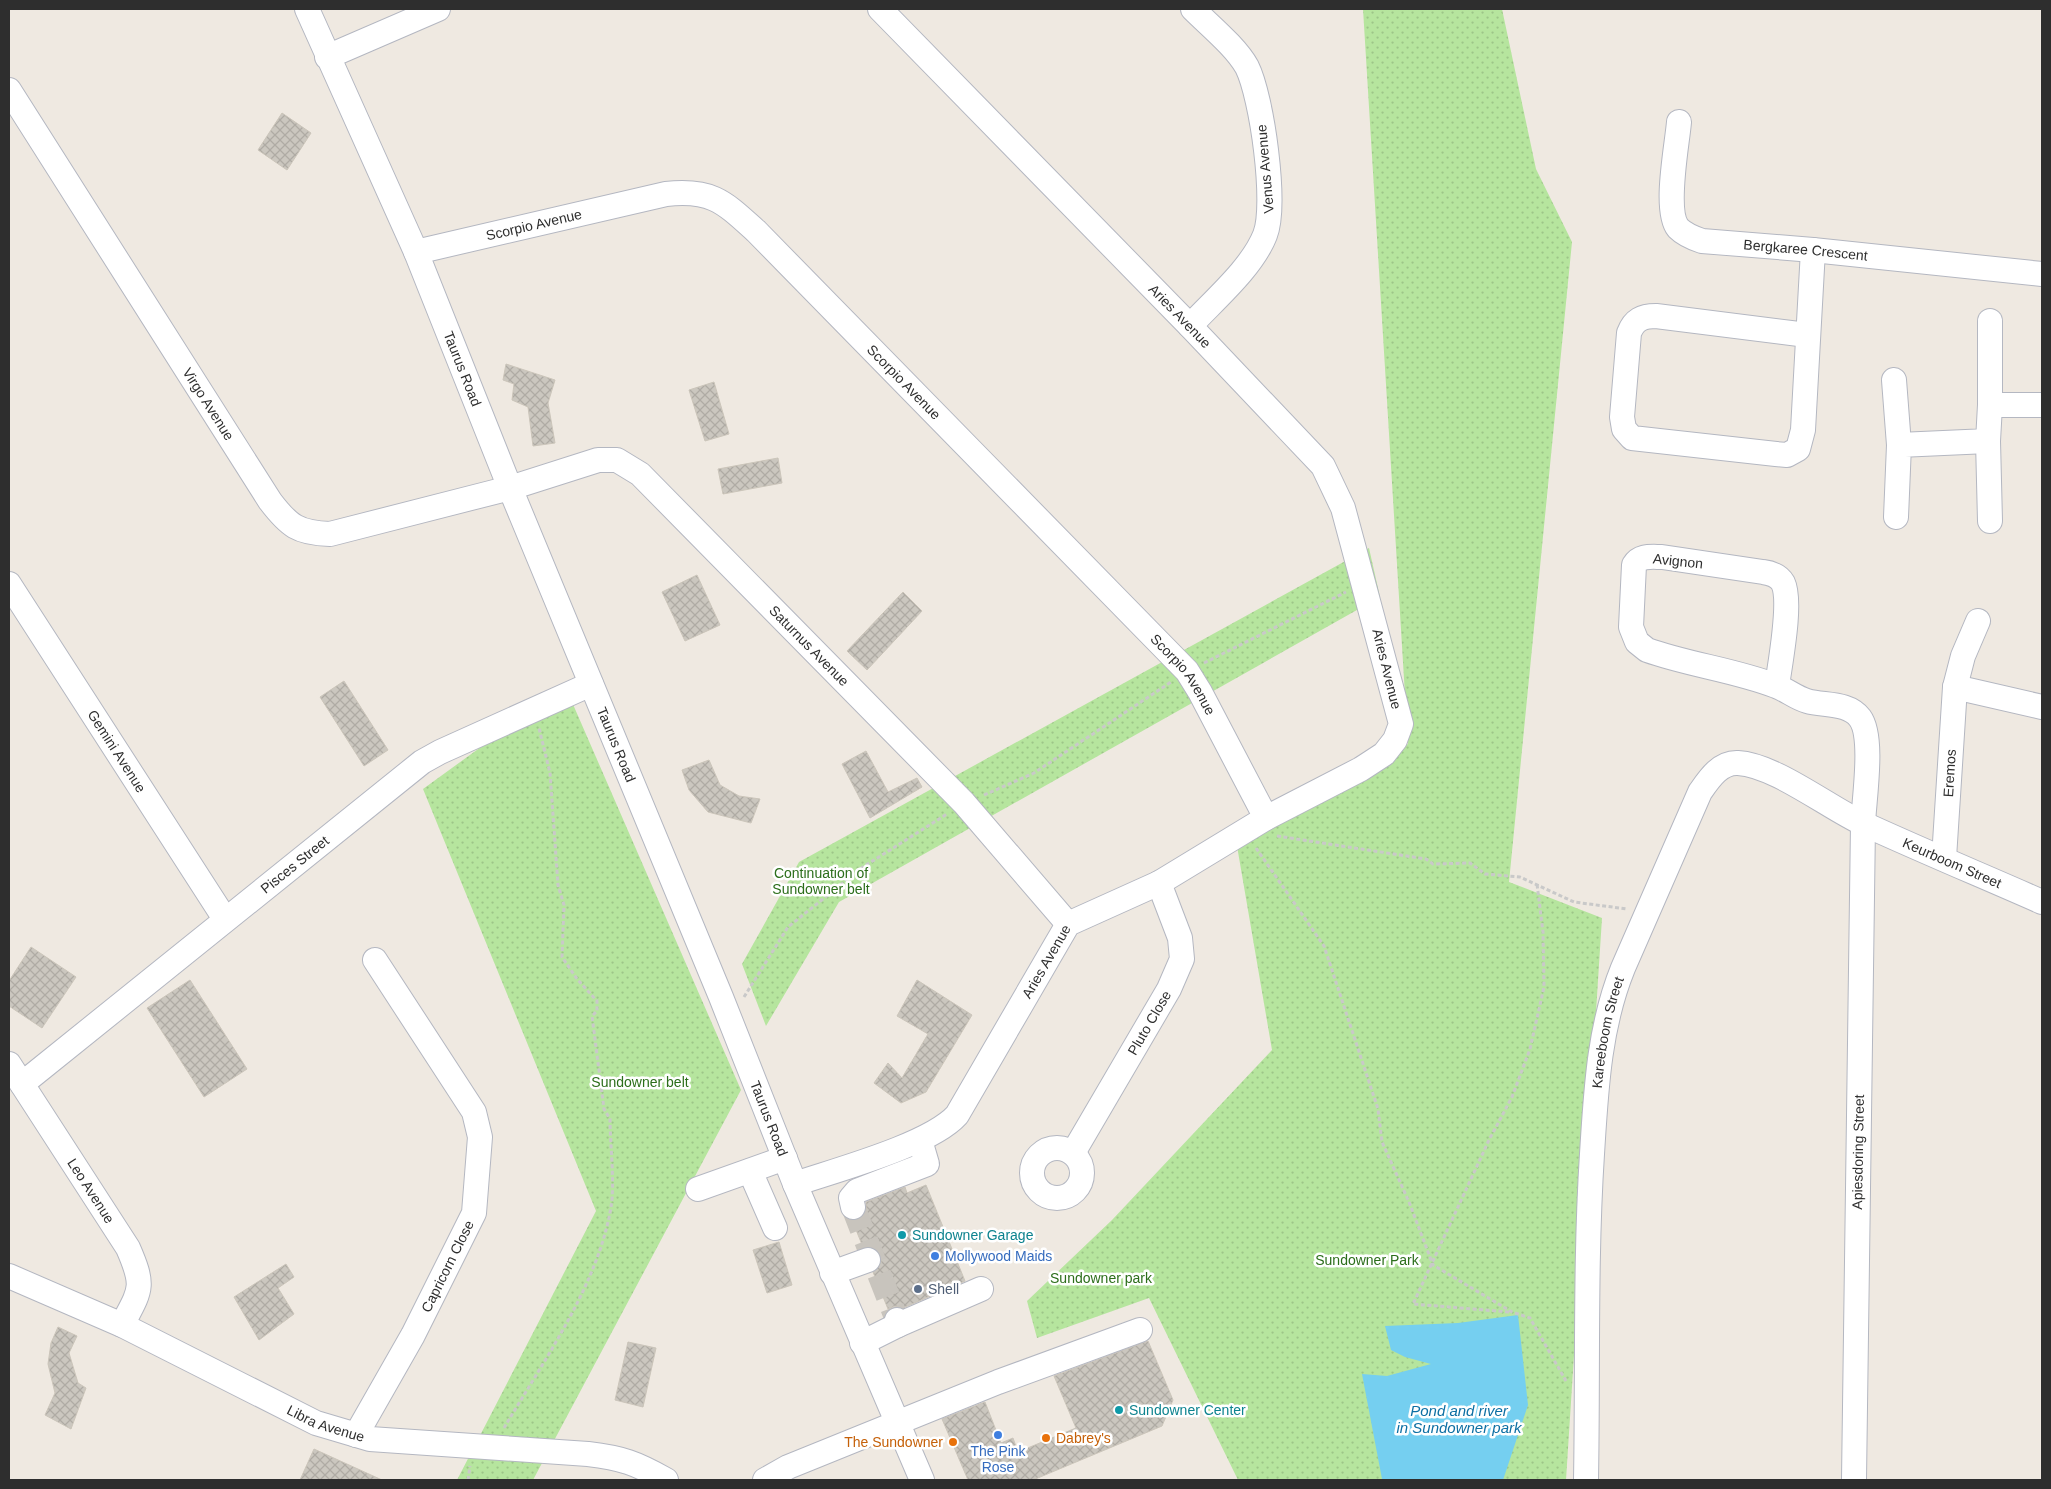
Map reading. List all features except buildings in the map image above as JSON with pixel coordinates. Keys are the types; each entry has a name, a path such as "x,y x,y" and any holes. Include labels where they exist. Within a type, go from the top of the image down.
{"street":[{"name":"Taurus Road","path":"306,9 416,252 510,488 795,1184 896,1424 922,1480"},
{"path":"327,57 438,9"},
{"name":"Aries Avenue","path":"795,1184 920,1140 943,1128 957,1115 1068,924 1159,884 1266,818 1361,769 1384,754 1395,740 1401,724 1343,508 1323,466 1190,326 880,9"},
{"name":"Venus Avenue","path":"1190,326 1252,259 1265,236 1270,216 1266,157 1259,110 1252,81 1246,66 1193,9"},
{"name":"Virgo Avenue","path":"9,90 270,501 291,525 305,532 330,534 510,488"},
{"name":"Bergkaree Crescent","path":"1679,122 1672,200 1677,227 1689,237 1702,241 1813,250 2042,274"},
{"name":"Scorpio Avenue","path":"416,252 666,194 699,194 728,205 756,231 1187,671 1200,692 1266,818"},
{"path":"1807,335 1656,316 1642,317 1632,325 1629,333 1622,417 1624,429 1632,438 1654,442 1776,454 1794,453 1798,449 1803,430 1813,250"},
{"path":"1990,321 1988,441 1990,522"},
{"path":"1894,380 1899,445 1896,517"},
{"path":"1990,405 2042,405"},
{"path":"1899,445 1988,441"},
{"name":"Saturnus Avenue","path":"510,488 608,458 618,460 633,469 964,803 1068,924"},
{"name":"Avignon","path":"1777,686 1787,599 1782,582 1778,577 1764,572 1662,557 1646,557 1638,560 1634,566 1631,627 1637,642 1654,652 1777,686 1798,698 1846,708 1860,717 1868,751 1863,824"},
{"name":"Gemini Avenue","path":"9,584 225,919"},
{"name":"Eremos","path":"1944,858 1955,687 1963,656 1978,621"},
{"name":"Pisces Street","path":"22,1084 422,762 440,752 591,684"},
{"path":"1955,687 2042,707"},
{"name":"Kareeboom Street","path":"1586,1480 1588,1219 1595,1103 1602,1037 1612,996 1647,911 1700,792 1713,775 1726,765 1737,762 1758,768 1863,824"},
{"name":"Keurboom Street","path":"1863,824 2042,902"},
{"name":"Apiesdoring Street","path":"1854,1480 1863,824"},
{"name":"Pluto Close","path":"1073,1153 1169,989 1182,959 1180,938 1159,884"},
{"name":"Capricorn Close","path":"356,1435 413,1335 474,1213 480,1159 480,1137 474,1112 375,960"},
{"name":"Leo Avenue","path":"9,1064 128,1248 138,1271 140,1290 122,1325"},
{"path":"853,1207 851,1198 857,1191 927,1164 920,1140"},
{"path":"698,1190 785,1158"},
{"path":"750,1171 775,1228"},
{"path":"832,1273 868,1260"},
{"name":"Libra Avenue","path":"9,1276 122,1325 316,1423 370,1439 623,1458 640,1465 666,1480"},
{"path":"862,1343 898,1323 981,1289"},
{"path":"765,1480 788,1467 998,1382 1140,1330"}],"path":[{"path":"729,1021 788,928 863,867 964,803 1034,774 1187,671 1364,583"},
{"path":"492,1448 580,1298 601,1249 612,1206 610,1119 604,1109 592,1016 596,1011 597,1001 577,979 562,957 564,904 558,885 550,773 535,710"},
{"path":"1244,831 1426,859 1433,864 1470,864 1485,874 1520,877 1574,902 1647,911"},
{"path":"1244,831 1324,946 1378,1109 1382,1142 1410,1202 1433,1265 1512,1312 1530,1318 1568,1385"},
{"path":"1512,1312 1413,1304 1433,1265 1489,1140 1512,1096 1530,1049 1544,986 1543,932 1537,884"}],"green space":[{"name":"Sundowner Park","path":"1363,9 1502,9 1536,169 1572,242 1509,882 1602,918 1566,1480 1238,1480 1149,1298 1037,1338 1027,1301 1112,1220 1272,1050 1237,846 1408,744"},
{"name":"Continuation of Sundowner belt","path":"1369,548 1380,597 839,902 766,1026 742,964 799,862"},
{"name":"Sundowner belt","path":"565,686 741,1090 533,1480 457,1480 596,1211 423,789"}],"water":[{"name":"Pond and river in Sundowner park","path":"1518,1315 1528,1405 1503,1480 1382,1479 1362,1374 1387,1376 1431,1364 1405,1357 1391,1350 1385,1326 1458,1323"}],"tunnel":[{"path":"853,1207 897,1320"}],"place":[{"name":"Sundowner Garage","path":"902,1235"},
{"name":"Mollywood Maids","path":"935,1256"},
{"name":"Shell","path":"918,1289"},
{"name":"Sundowner Center","path":"1119,1410"},
{"name":"The Pink Rose","path":"998,1435"},
{"name":"Dabrey's","path":"1046,1438"},
{"name":"The Sundowner","path":"953,1442"}],"park label":[{"name":"Sundowner park","path":"1101,1278"}]}
